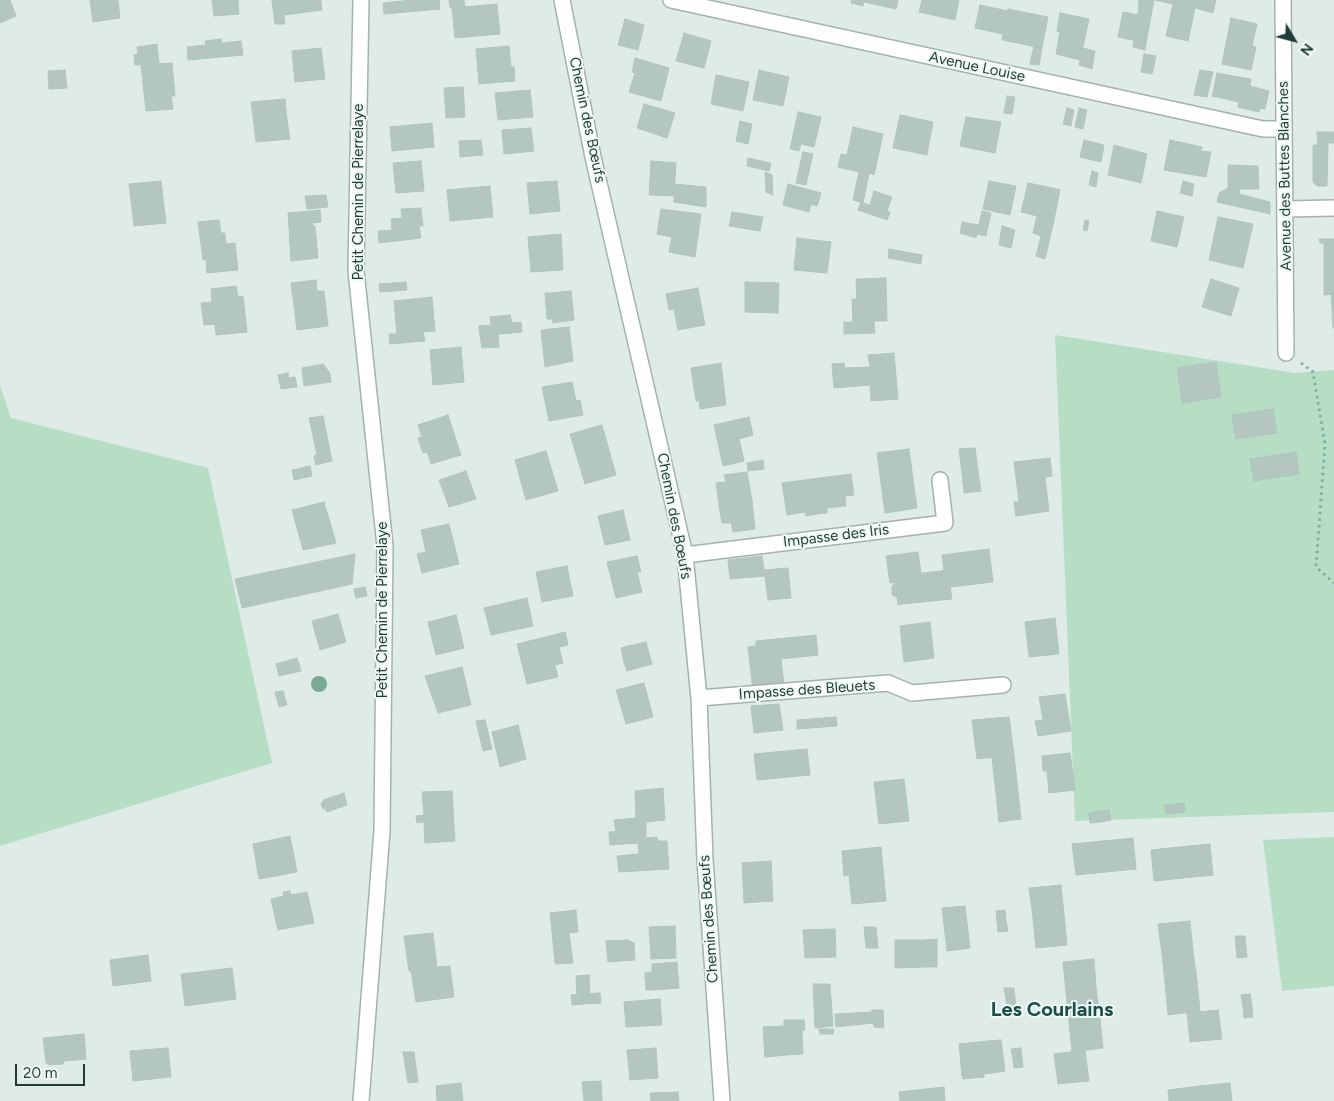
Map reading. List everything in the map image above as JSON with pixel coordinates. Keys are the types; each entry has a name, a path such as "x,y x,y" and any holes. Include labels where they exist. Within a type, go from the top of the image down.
{"street":[{"name":"Petit Chemin de Pierrelaye","path":"361,0 356,271 386,546 382,831 361,1101"},
{"name":"Chemin des Bœufs","path":"562,0 593,157 685,555 699,698 705,860 722,1101"},
{"name":"Avenue Louise","path":"672,0 1263,129 1284,129"},
{"name":"Avenue des Buttes Blanches","path":"1283,0 1286,353"},
{"path":"1286,209 1334,208"},
{"name":"Impasse des Iris","path":"685,555 945,523 940,480"},
{"name":"Impasse des Bleuets","path":"699,698 888,683 912,693 1003,685"}],"path":[{"path":"1286,353 1313,372 1325,444 1316,567 1334,582"}],"green space":[{"path":"1055,335 1295,373 1334,370 1334,812 1075,821"},
{"path":"0,385 11,418 208,468 272,763 0,846"},
{"path":"1334,837 1334,986 1282,991 1263,840"}],"building":[{"path":"0,0 10,0 16,16 0,23"},
{"path":"90,0 118,0 120,18 93,22"},
{"path":"212,0 238,0 239,14 214,16"},
{"path":"272,0 321,0 322,10 284,15 285,24 275,24"},
{"path":"439,0 440,9 384,14 383,3"},
{"path":"449,0 464,0 465,7 450,8"},
{"path":"852,0 864,0 863,6 851,3"},
{"path":"864,0 898,0 896,9 864,2"},
{"path":"922,0 959,0 955,20 919,12"},
{"path":"1139,0 1154,0 1146,43 1118,37 1123,12 1138,15"},
{"path":"1155,0 1216,0 1213,13 1195,8 1188,41 1166,36 1173,4"},
{"path":"497,4 500,34 455,38 452,8"},
{"path":"980,5 1008,11 1003,34 975,28"},
{"path":"1008,9 1048,17 1042,48 1002,40"},
{"path":"1060,13 1089,19 1080,60 1056,54 1060,32 1057,31"},
{"path":"1231,18 1257,24 1252,46 1256,47 1251,70 1222,64"},
{"path":"625,19 644,25 638,50 618,45"},
{"path":"684,33 711,41 704,68 676,61"},
{"path":"221,39 222,43 241,41 243,55 188,60 187,47 206,45 205,41"},
{"path":"1134,40 1146,43 1145,50 1133,47"},
{"path":"157,44 159,63 135,65 134,55 138,54 137,47"},
{"path":"509,46 511,67 514,67 515,81 479,84 476,49"},
{"path":"1034,46 1042,48 1039,65 1030,64"},
{"path":"321,48 325,79 295,82 292,51"},
{"path":"1083,48 1095,51 1092,69 1079,65"},
{"path":"1144,54 1156,56 1152,74 1141,72"},
{"path":"635,58 669,68 661,101 629,92 635,73 632,72"},
{"path":"172,63 175,96 171,96 173,109 146,111 141,65"},
{"path":"65,70 67,88 49,89 48,71"},
{"path":"759,70 789,77 783,106 753,100"},
{"path":"1200,70 1213,72 1207,97 1194,95"},
{"path":"1217,73 1238,77 1235,93 1214,88"},
{"path":"716,75 749,82 743,111 711,104"},
{"path":"1238,77 1251,79 1250,86 1242,84 1239,102 1212,96 1214,88 1235,93"},
{"path":"1242,84 1269,91 1265,109 1260,108 1259,112 1238,107"},
{"path":"463,87 465,117 446,118 444,88"},
{"path":"530,90 533,117 498,120 495,93"},
{"path":"1007,96 1015,97 1012,114 1004,113"},
{"path":"285,99 287,120 254,124 251,102"},
{"path":"644,104 675,113 667,138 637,128"},
{"path":"1067,108 1074,110 1071,126 1063,124"},
{"path":"1079,108 1087,110 1083,129 1075,127"},
{"path":"798,112 821,117 814,147 801,144 799,151 790,149"},
{"path":"900,115 933,122 927,155 893,148"},
{"path":"966,117 1001,122 995,153 960,146"},
{"path":"287,120 290,139 256,142 254,124"},
{"path":"740,121 752,124 748,144 736,141"},
{"path":"432,123 434,147 392,151 390,127"},
{"path":"853,127 883,134 874,175 869,173 863,203 853,200 859,172 838,167 841,154 847,155"},
{"path":"531,128 534,151 504,154 502,130"},
{"path":"1317,132 1334,132 1334,143 1328,143 1327,186 1317,186 1313,182 1313,145 1318,145"},
{"path":"481,140 483,155 460,157 459,141"},
{"path":"1084,140 1104,145 1101,162 1080,157"},
{"path":"1170,140 1202,147 1201,151 1211,152 1206,177 1164,170"},
{"path":"1114,145 1147,154 1141,183 1108,175"},
{"path":"803,152 813,154 806,185 796,183"},
{"path":"748,158 771,163 769,171 747,166"},
{"path":"421,161 424,191 396,193 393,163"},
{"path":"651,161 676,163 674,196 649,195"},
{"path":"1228,165 1258,166 1259,189 1240,189 1239,194 1270,202 1270,214 1217,202 1219,193 1228,188"},
{"path":"1092,171 1098,173 1096,187 1089,185"},
{"path":"765,172 772,175 773,195 766,192"},
{"path":"161,181 166,223 134,226 129,184"},
{"path":"557,181 560,211 530,214 527,183"},
{"path":"989,181 1016,186 1010,215 983,209"},
{"path":"1183,181 1194,184 1192,196 1180,193"},
{"path":"1028,183 1053,188 1046,218 1054,220 1045,259 1036,256 1041,236 1033,233 1037,216 1021,212"},
{"path":"674,184 706,187 706,207 674,202"},
{"path":"788,184 821,193 817,206 811,204 809,212 783,205"},
{"path":"490,186 493,217 450,221 447,190"},
{"path":"1053,188 1060,190 1054,220 1046,218"},
{"path":"874,191 892,197 887,211 870,205"},
{"path":"326,195 328,207 307,209 305,196"},
{"path":"861,202 890,212 887,220 858,210"},
{"path":"421,208 423,226 419,226 421,238 379,243 378,231 392,230 391,219 402,218 401,209"},
{"path":"661,209 701,214 695,257 669,252 672,237 657,234"},
{"path":"320,210 321,222 312,223 315,226 318,258 291,261 288,213"},
{"path":"982,211 991,213 986,236 977,234"},
{"path":"1157,211 1184,217 1177,247 1151,241"},
{"path":"732,212 763,217 760,231 729,226"},
{"path":"1218,217 1253,224 1243,268 1209,260"},
{"path":"219,220 221,233 225,233 226,244 235,243 238,270 207,273 206,260 203,260 198,222"},
{"path":"1085,220 1089,221 1087,231 1083,230"},
{"path":"962,222 979,225 976,238 960,233"},
{"path":"1002,226 1015,230 1011,248 999,245"},
{"path":"561,234 563,270 531,272 528,237"},
{"path":"797,238 831,242 827,273 794,270"},
{"path":"1319,239 1334,239 1334,243 1320,243"},
{"path":"1324,243 1334,243 1334,286 1324,286"},
{"path":"889,249 922,255 921,264 888,258"},
{"path":"886,278 887,321 874,321 875,333 844,334 844,322 853,322 852,299 857,299 856,279"},
{"path":"1211,279 1239,288 1231,316 1202,307"},
{"path":"316,280 317,291 324,291 328,326 297,330 291,283"},
{"path":"406,282 407,290 380,292 379,284"},
{"path":"745,282 779,283 778,313 745,312"},
{"path":"236,286 238,297 243,296 247,332 216,335 215,324 204,325 201,303 212,302 211,289"},
{"path":"1324,286 1334,286 1334,294 1324,295"},
{"path":"698,288 705,325 678,330 674,309 669,310 666,294"},
{"path":"571,291 574,320 553,323 550,293"},
{"path":"545,293 550,293 552,319 547,319"},
{"path":"1331,294 1334,294 1334,328 1333,328"},
{"path":"432,297 435,331 423,332 425,341 390,344 389,334 397,334 394,301"},
{"path":"510,315 512,323 503,324 501,316"},
{"path":"501,316 503,324 521,322 522,332 480,336 479,326 491,325 490,317"},
{"path":"569,327 573,361 545,367 541,330"},
{"path":"498,334 499,347 482,348 480,336"},
{"path":"461,347 464,382 433,385 430,350"},
{"path":"894,353 898,399 871,401 870,385 834,388 832,364 844,363 845,368 870,367 868,355"},
{"path":"1216,362 1221,397 1182,403 1177,368"},
{"path":"721,363 726,405 700,409 699,401 696,401 691,368"},
{"path":"323,364 330,373 331,382 304,386 302,368"},
{"path":"288,373 289,378 295,377 297,387 281,389 278,375"},
{"path":"572,382 576,401 580,400 583,415 549,421 542,387"},
{"path":"1273,409 1277,433 1236,439 1232,415"},
{"path":"448,415 461,455 431,464 427,452 423,453 418,438 422,437 418,425"},
{"path":"323,416 332,461 316,465 314,456 317,455 309,418"},
{"path":"749,417 753,435 739,439 744,461 723,466 714,425"},
{"path":"602,425 616,475 585,484 570,434"},
{"path":"975,448 978,470 962,473 959,449"},
{"path":"909,449 913,479 881,483 877,453"},
{"path":"546,451 558,491 526,500 515,460"},
{"path":"1296,452 1299,474 1254,481 1250,459"},
{"path":"1050,458 1052,476 1045,477 1049,511 1016,516 1014,502 1019,502 1014,462"},
{"path":"763,460 764,469 748,471 747,463"},
{"path":"310,466 312,476 294,480 292,470"},
{"path":"978,470 981,491 964,493 962,473"},
{"path":"466,471 476,499 449,507 439,480"},
{"path":"747,472 752,501 719,506 716,483 726,482 724,475"},
{"path":"851,474 854,495 845,496 846,506 827,508 827,513 817,514 812,479"},
{"path":"812,479 817,514 806,516 805,512 787,515 782,483"},
{"path":"913,479 917,508 885,513 881,483"},
{"path":"752,501 755,529 733,532 731,523 722,523 719,506"},
{"path":"324,502 336,543 303,550 292,510"},
{"path":"623,510 630,540 605,545 598,516"},
{"path":"449,524 459,564 422,573 417,554 426,552 421,530"},
{"path":"989,549 993,582 950,587 948,570 944,571 942,555"},
{"path":"918,552 921,573 899,576 899,582 890,583 886,556"},
{"path":"355,554 352,584 242,608 235,579"},
{"path":"637,556 641,572 637,572 642,592 616,598 607,562"},
{"path":"762,556 764,570 788,568 791,598 768,600 765,576 730,579 728,560"},
{"path":"567,566 573,596 542,602 536,572"},
{"path":"948,570 952,599 902,604 899,576"},
{"path":"899,582 902,604 898,605 897,597 892,595 892,586"},
{"path":"365,587 367,596 356,598 354,589"},
{"path":"527,598 533,626 491,635 484,608"},
{"path":"338,614 346,642 320,650 312,621"},
{"path":"456,615 464,648 436,655 428,622"},
{"path":"1055,618 1059,654 1029,657 1025,622"},
{"path":"930,622 934,658 904,662 900,626"},
{"path":"565,632 568,645 559,647 563,663 555,665 558,677 527,684 517,644"},
{"path":"816,635 818,655 781,659 784,686 753,690 748,647 756,646 756,641"},
{"path":"646,642 652,664 627,671 624,662 632,660 628,646"},
{"path":"628,646 632,660 624,662 621,648"},
{"path":"297,658 301,671 279,676 276,664"},
{"path":"462,667 471,705 438,713 425,676"},
{"path":"644,683 653,717 626,724 616,690"},
{"path":"283,691 287,705 279,707 275,692"},
{"path":"1065,694 1071,731 1038,736 1035,721 1043,720 1039,697"},
{"path":"779,704 783,730 754,733 751,706"},
{"path":"836,717 837,726 797,729 797,720"},
{"path":"1009,717 1014,755 977,759 972,720"},
{"path":"485,720 492,749 483,751 476,721"},
{"path":"518,725 526,759 500,767 492,732"},
{"path":"807,749 810,775 757,780 754,754"},
{"path":"1070,753 1075,790 1049,793 1047,771 1043,771 1042,756"},
{"path":"1014,755 1021,819 999,822 992,757"},
{"path":"904,779 909,821 879,824 874,782"},
{"path":"663,788 665,820 646,822 646,829 616,832 614,820 636,818 635,791"},
{"path":"452,791 455,841 425,843 424,822 417,823 416,816 424,815 422,792"},
{"path":"344,793 347,805 327,812 325,808 323,809 321,803 324,802 323,800"},
{"path":"1184,803 1185,812 1176,813 1175,804"},
{"path":"1175,804 1176,813 1166,814 1164,805"},
{"path":"1109,810 1111,820 1101,822 1099,811"},
{"path":"1099,811 1101,822 1090,823 1089,813"},
{"path":"646,829 646,838 657,837 658,841 667,841 669,869 619,872 617,856 639,854 638,843 610,845 609,832"},
{"path":"290,836 297,872 259,879 253,844"},
{"path":"1133,838 1136,869 1106,872 1103,841"},
{"path":"1103,841 1106,872 1076,875 1072,844"},
{"path":"1210,844 1213,875 1183,878 1179,847"},
{"path":"881,847 886,901 852,904 849,875 844,876 842,851"},
{"path":"1179,847 1183,878 1154,881 1151,850"},
{"path":"771,861 773,901 744,903 742,863"},
{"path":"1061,885 1064,914 1033,918 1029,888"},
{"path":"290,891 291,895 307,892 314,923 278,930 271,899 284,896 283,892"},
{"path":"965,906 970,948 947,951 942,908"},
{"path":"576,910 578,932 569,933 570,941 553,942 550,913"},
{"path":"1005,910 1006,921 997,921 996,911"},
{"path":"1064,914 1067,945 1036,948 1033,918"},
{"path":"997,921 1006,921 1008,931 998,932"},
{"path":"1190,921 1193,951 1162,954 1158,924"},
{"path":"675,926 676,958 651,959 649,927"},
{"path":"864,927 876,927 878,948 866,948"},
{"path":"835,929 836,957 805,958 803,930"},
{"path":"433,933 437,967 450,966 454,997 416,1002 404,936"},
{"path":"1235,936 1245,936 1246,946 1236,946"},
{"path":"937,939 937,967 924,967 923,940"},
{"path":"627,940 634,943 635,960 608,962 606,941"},
{"path":"895,940 923,940 924,967 895,968"},
{"path":"570,941 573,963 555,964 553,942"},
{"path":"1236,946 1246,946 1247,957 1237,958"},
{"path":"1193,951 1197,980 1165,983 1162,954"},
{"path":"148,955 151,981 113,986 110,960"},
{"path":"1094,959 1096,988 1066,992 1063,962"},
{"path":"677,962 679,988 654,990 653,978 645,978 645,973 652,972 652,964"},
{"path":"232,968 236,999 185,1006 181,974"},
{"path":"589,975 590,993 577,994 576,976"},
{"path":"645,978 653,978 654,990 646,990"},
{"path":"1197,980 1200,1011 1168,1015 1165,983"},
{"path":"813,984 830,984 833,1026 815,1028"},
{"path":"1004,988 1014,988 1015,998 1006,999"},
{"path":"1096,988 1100,1018 1069,1022 1066,992"},
{"path":"600,993 601,1003 584,1004 583,994"},
{"path":"583,994 584,1004 572,1005 571,995"},
{"path":"1250,994 1252,1006 1243,1007 1241,995"},
{"path":"1015,998 1016,1008 1007,1009 1006,999"},
{"path":"660,999 662,1025 626,1027 624,1002"},
{"path":"1252,1006 1253,1017 1244,1018 1243,1007"},
{"path":"872,1010 883,1010 884,1028 874,1027 873,1023 836,1027 835,1014 872,1012"},
{"path":"1218,1010 1222,1039 1190,1042 1187,1013"},
{"path":"1100,1018 1103,1048 1072,1052 1069,1022"},
{"path":"784,1020 804,1020 805,1030 785,1031 787,1055 765,1057 763,1027 784,1026"},
{"path":"819,1029 834,1029 833,1034 820,1034"},
{"path":"802,1030 803,1054 787,1055 785,1031"},
{"path":"84,1034 86,1059 64,1061 63,1064 49,1065 46,1063 43,1038"},
{"path":"1001,1040 1005,1071 992,1073 988,1041"},
{"path":"988,1041 992,1073 962,1076 959,1044"},
{"path":"168,1048 171,1077 133,1081 130,1051"},
{"path":"656,1048 658,1078 630,1080 627,1050"},
{"path":"1021,1048 1022,1058 1013,1059 1011,1049"},
{"path":"1085,1050 1089,1081 1058,1084 1054,1054"},
{"path":"403,1052 414,1052 418,1082 408,1083"},
{"path":"1022,1058 1023,1067 1014,1068 1013,1059"},
{"path":"984,1074 984,1077 963,1079 962,1076"},
{"path":"601,1081 602,1101 584,1101 582,1082"},
{"path":"461,1083 463,1101 437,1101 436,1086"},
{"path":"1230,1083 1232,1101 1201,1101 1200,1086"},
{"path":"1200,1086 1201,1101 1169,1101 1168,1090"},
{"path":"944,1087 945,1101 900,1101 899,1092"},
{"path":"678,1092 679,1101 651,1101 650,1093"}],"district":[{"name":"Les Courlains","path":"1052,1010"}]}
